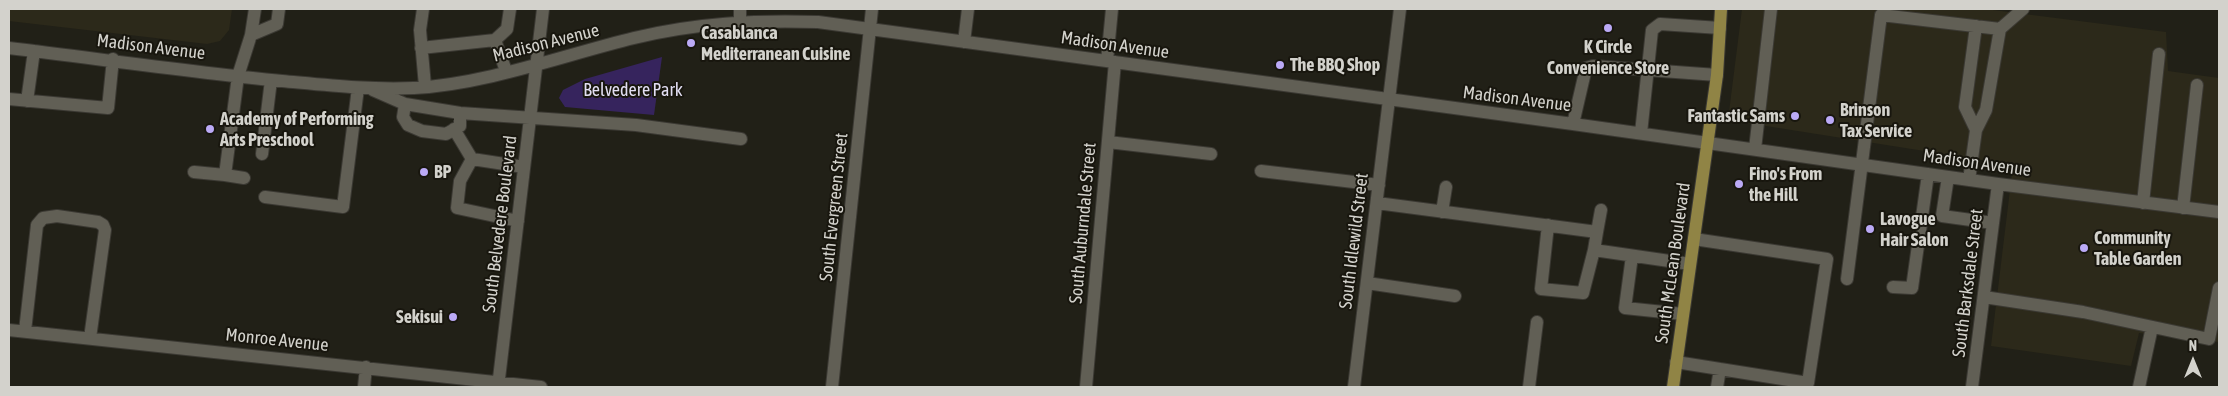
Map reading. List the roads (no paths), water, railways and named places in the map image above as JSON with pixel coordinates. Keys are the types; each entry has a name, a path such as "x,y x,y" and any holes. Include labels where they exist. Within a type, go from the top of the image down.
{"main road":[{"name":"South McLean Boulevard","path":"1673,387 1716,75 1721,9"}],"street":[{"path":"225,175 238,76 251,35 255,9"},
{"path":"251,35 276,24 279,9"},
{"path":"423,9 420,30 424,86"},
{"path":"421,48 495,40 508,29 510,9"},
{"name":"South Belvedere Boulevard","path":"498,385 543,9"},
{"name":"South Evergreen Street","path":"832,387 872,9"},
{"path":"964,42 968,9"},
{"name":"South Auburndale Street","path":"1086,387 1108,142 1112,9"},
{"name":"South Idlewild Street","path":"1354,387 1400,9"},
{"path":"1755,149 1771,9"},
{"path":"1969,180 1976,130 1986,110 2000,29 2023,9"},
{"path":"1846,279 1881,14 2000,29"},
{"name":"Madison Avenue","path":"9,48 113,59 271,80 364,88 424,86 467,80 656,33 740,15 818,22 1640,133 1998,184 2219,212"},
{"path":"1640,133 1652,30 1660,24 1720,28"},
{"path":"1976,26 1965,107 1976,130"},
{"path":"495,40 506,71"},
{"path":"26,101 34,51"},
{"path":"2142,203 2159,54"},
{"path":"9,99 108,108 113,59"},
{"path":"1573,124 1586,68 1593,66 1716,75"},
{"path":"262,154 271,80"},
{"path":"2184,208 2197,85"},
{"path":"265,196 343,207 364,88 405,104 460,113 636,125 741,139"},
{"path":"405,104 403,117 408,125 422,131 446,134 460,126 460,113"},
{"path":"454,129 472,159 524,168"},
{"path":"1108,142 1211,154"},
{"path":"472,159 460,181 457,208 518,221"},
{"path":"194,172 244,178"},
{"path":"1261,172 1379,184"},
{"path":"1893,287 1912,288 1928,174"},
{"path":"1948,177 1942,216 1993,223"},
{"name":"South Barksdale Street","path":"1972,387 1998,184"},
{"path":"1442,212 1446,187"},
{"path":"1376,204 1597,232"},
{"path":"1548,225 1541,289 1583,293 1594,250 1601,210"},
{"path":"25,331 37,225 43,218 57,216 98,222 103,225 105,230 90,338"},
{"path":"1676,362 1720,369 1761,381 1807,385 1827,259 1694,239"},
{"path":"1594,250 1690,264"},
{"path":"1632,256 1625,308 1683,314"},
{"path":"1367,283 1455,296"},
{"path":"1984,297 2082,312 2214,340 2219,288"},
{"path":"1531,387 1537,322"},
{"path":"2139,387 2152,327"},
{"name":"Monroe Avenue","path":"9,330 366,367 444,381 542,387"},
{"path":"364,387 366,367"},
{"path":"1717,387 1720,369"}],"place":[{"name":"K Circle Convenience Store","path":"1608,28"},
{"name":"Casablanca Mediterranean Cuisine","path":"691,43"},
{"name":"The BBQ Shop","path":"1280,65"},
{"name":"Fantastic Sams","path":"1795,116"},
{"name":"Brinson Tax Service","path":"1830,120"},
{"name":"Academy of Performing Arts Preschool","path":"210,129"},
{"name":"BP","path":"424,172"},
{"name":"Fino's From the Hill","path":"1739,184"},
{"name":"Lavogue Hair Salon","path":"1870,229"},
{"name":"Community Table Garden","path":"2084,248"},
{"name":"Sekisui","path":"453,317"}],"park label":[{"name":"Belvedere Park","path":"633,90"}]}
